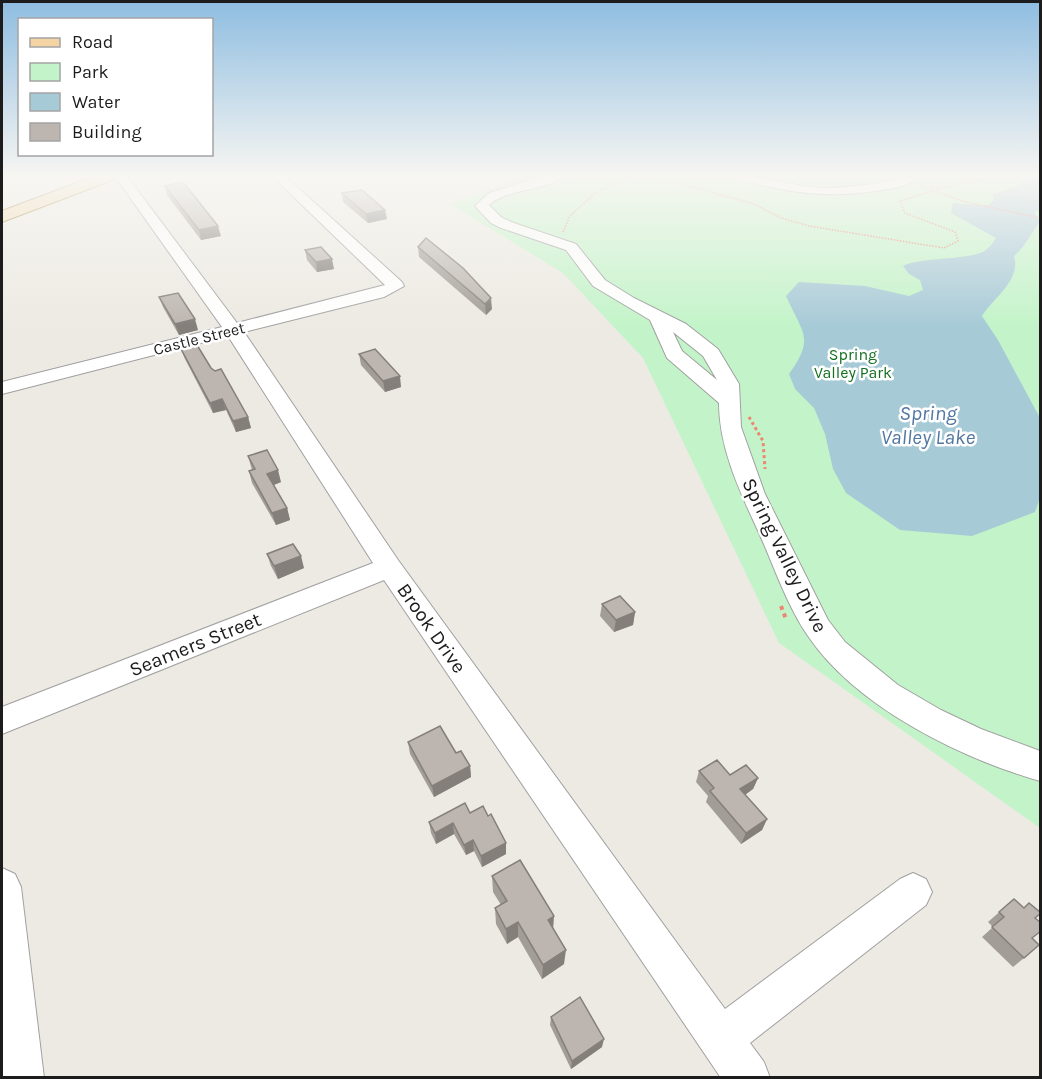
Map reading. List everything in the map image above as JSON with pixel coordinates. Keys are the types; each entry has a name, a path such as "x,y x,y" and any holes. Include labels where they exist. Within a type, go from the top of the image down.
{"street":[{"name":"Brook Drive","path":"157,225 233,330 389,567 748,1077"},
{"name":"Castle Street","path":"2,388 378,293 396,286 331,225"},
{"name":"Spring Valley Drive","path":"507,225 558,240 571,247 599,283 658,318 680,328 711,353 729,384 738,409 730,426 753,494 817,627 835,650 858,672 930,720 969,739 1041,766"},
{"path":"658,318 674,354 738,409"},
{"name":"Seamers Street","path":"2,721 389,567"},
{"path":"2,887 22,1077"},
{"path":"721,1040 913,892"}],"path":[{"path":"565,225 566,235"},
{"path":"807,225 944,248 958,241 955,232 938,225"},
{"path":"738,409 765,443 768,457 762,484 753,494"},
{"path":"780,600 782,612 788,623"}],"green space":[{"name":"Spring Valley Park","path":"485,225 1040,225 1040,828 779,643 643,358 563,273"}],"water":[{"name":"Spring Valley Lake","path":"973,225 1038,225 1014,256 1014,273 1010,281 982,316 998,340 1040,418 1040,498 1035,512 972,536 900,530 846,493 833,469 825,434 814,408 795,389 789,374 802,352 804,336 786,296 799,282 865,286 909,296 923,290 920,280 909,274 903,266 981,253 996,238"}],"building":[{"path":"195,225 218,226 199,230"},
{"path":"426,238 463,268 491,298 485,304 418,247"},
{"path":"321,247 332,259 316,262 305,250"},
{"path":"178,293 195,319 175,324 159,297"},
{"path":"197,345 211,368 215,371 221,369 248,417 233,421 222,399 210,403 181,349"},
{"path":"375,349 400,376 383,381 359,354"},
{"path":"267,450 278,470 267,474 287,508 272,513 249,471 255,469 248,456"},
{"path":"293,544 301,556 274,566 267,554"},
{"path":"620,596 635,612 616,620 602,604"},
{"path":"440,726 456,753 461,751 470,766 432,786 408,742"},
{"path":"717,760 730,775 746,765 758,778 740,789 767,819 746,833 710,791 714,788 699,771"},
{"path":"465,803 470,813 483,806 488,816 491,814 506,843 481,856 473,840 464,845 453,823 435,833 429,822"},
{"path":"520,860 554,916 548,920 566,950 543,965 518,922 506,929 495,908 507,901 492,876"},
{"path":"1014,899 1024,908 1029,903 1041,913 1035,918 1041,923 1041,931 1032,938 1039,945 1024,958 992,927 1004,917 999,912"},
{"path":"580,997 604,1039 572,1061 551,1017"}]}
